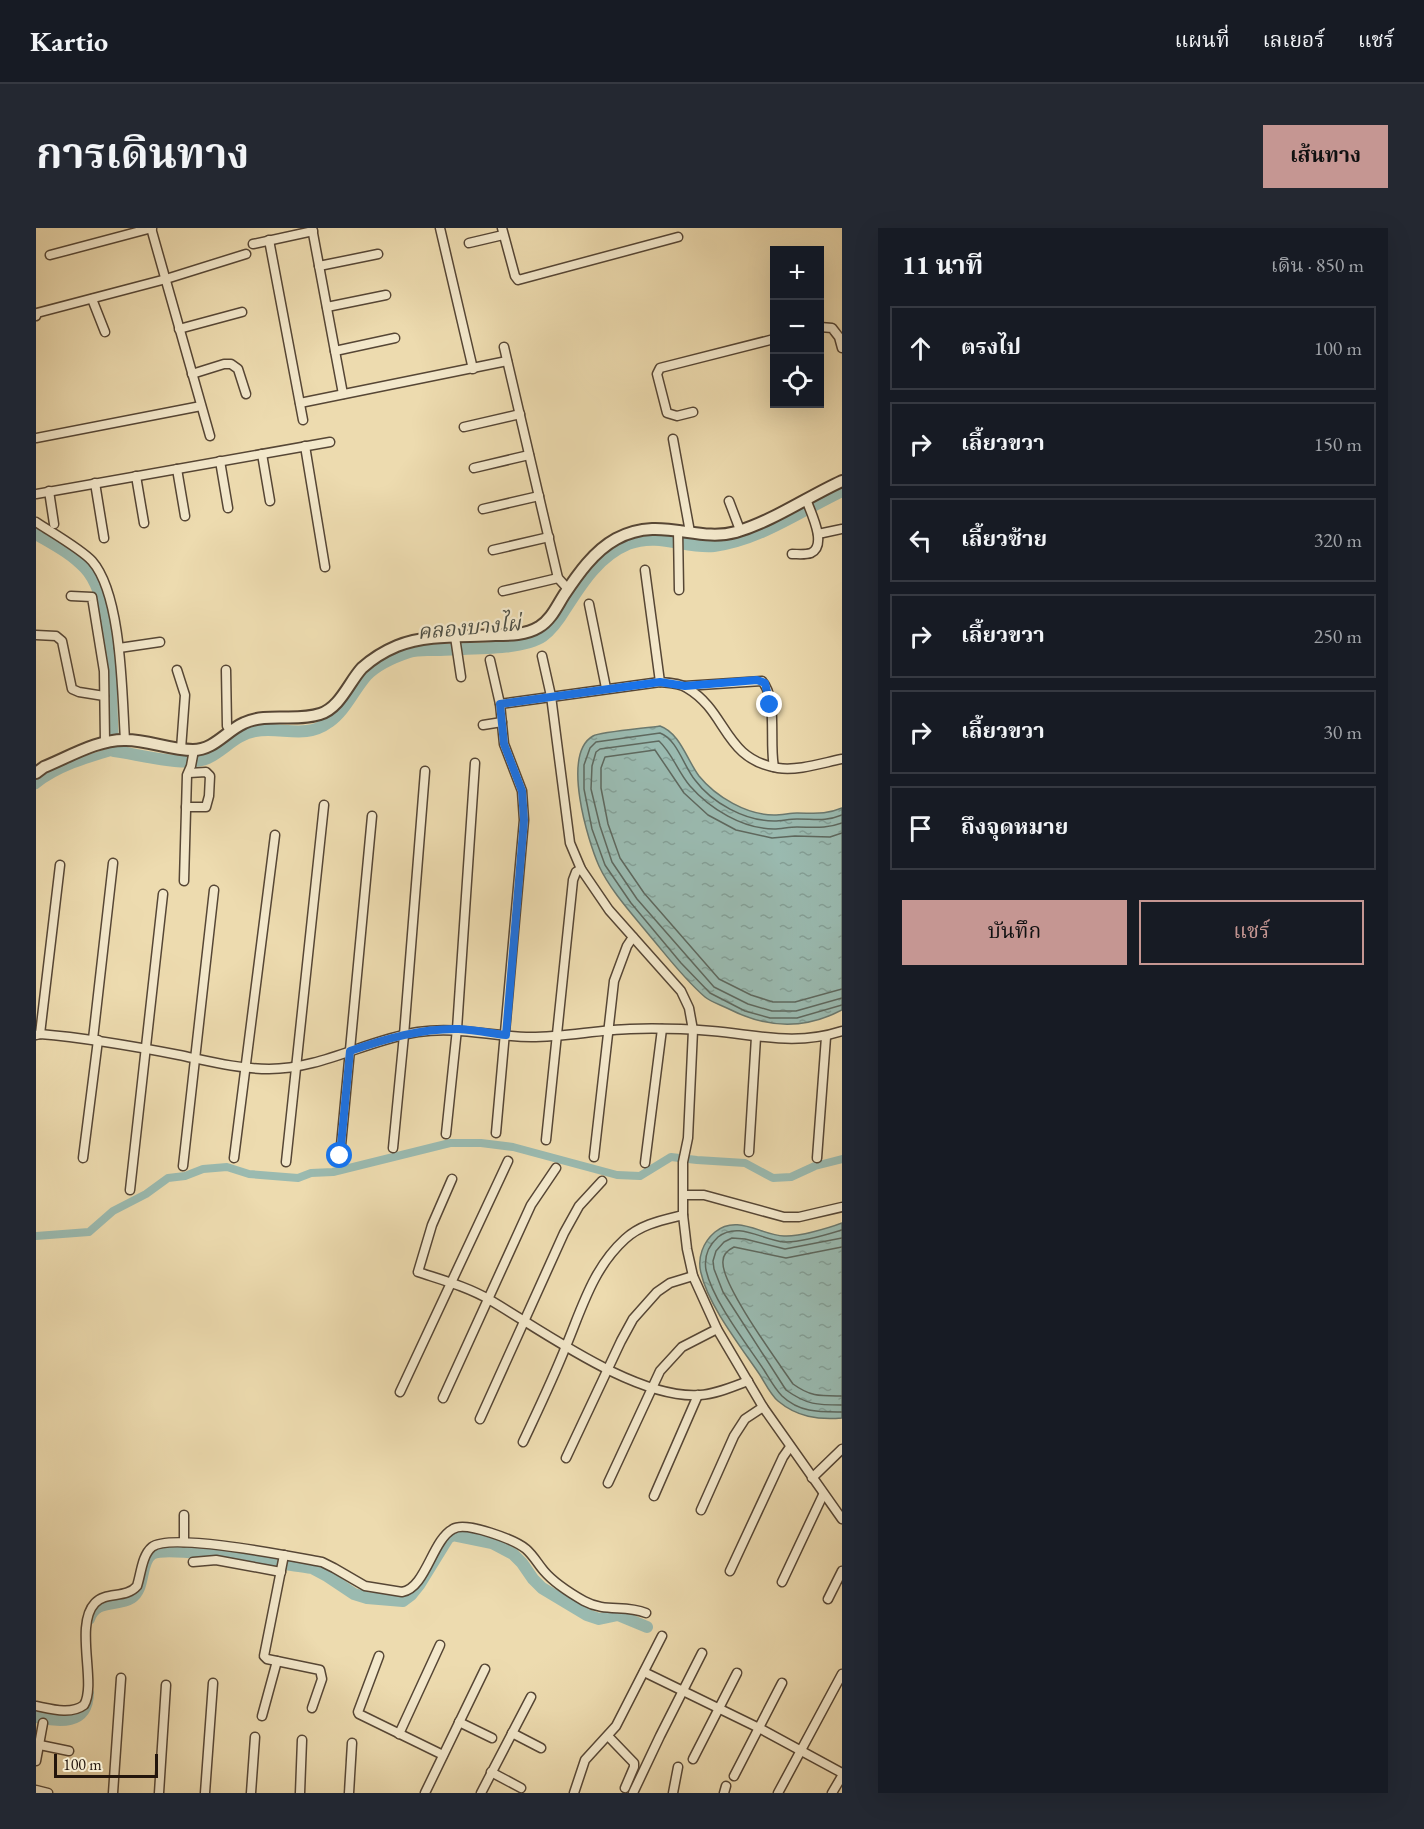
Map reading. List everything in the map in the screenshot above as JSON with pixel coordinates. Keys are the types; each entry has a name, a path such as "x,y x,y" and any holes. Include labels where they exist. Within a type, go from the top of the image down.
{"street":[{"path":"50,255 151,228 210,436"},
{"path":"440,228 473,369"},
{"path":"253,244 312,229 343,394"},
{"path":"469,243 502,231 518,280 678,237"},
{"path":"269,240 303,420"},
{"path":"36,315 246,254"},
{"path":"319,266 378,254"},
{"path":"327,307 386,295"},
{"path":"92,299 105,332"},
{"path":"179,329 242,312"},
{"path":"824,327 832,328 839,337 842,348"},
{"path":"335,351 395,338"},
{"path":"693,412 677,416 667,413 657,374 660,368 770,340"},
{"path":"504,347 558,578 568,589"},
{"path":"300,403 507,361"},
{"path":"192,374 231,364 238,369 246,394"},
{"path":"36,438 201,406"},
{"path":"464,428 520,414"},
{"path":"673,439 690,531"},
{"path":"36,494 330,442"},
{"path":"305,446 325,567"},
{"path":"262,454 270,501"},
{"path":"474,468 529,455"},
{"path":"220,461 228,508"},
{"path":"177,469 185,516"},
{"path":"136,476 144,523"},
{"path":"184,881 187,775 192,762 205,748 230,731 245,722 261,719 321,714 338,701 362,668 377,656 415,640 455,639 529,632 541,626 551,617 568,589 597,554 615,540 632,532 652,529 714,535 740,530 806,501 842,481"},
{"path":"95,483 104,538"},
{"path":"49,491 54,524"},
{"path":"483,509 539,496"},
{"path":"729,501 740,530"},
{"path":"792,554 809,554 815,550 818,534 806,501"},
{"path":"36,522 92,560 101,574 116,618 119,648 115,741"},
{"path":"818,534 842,529"},
{"path":"678,531 679,590"},
{"path":"493,550 549,537"},
{"path":"645,570 660,682"},
{"path":"503,591 558,578"},
{"path":"71,596 92,597 104,671 104,696 115,741"},
{"path":"589,603 606,688"},
{"path":"36,635 56,636 62,641 72,689 104,696"},
{"path":"455,639 461,677"},
{"path":"119,648 160,642"},
{"path":"542,656 551,696 570,843 580,869 609,910 681,991 689,1008 693,1030 688,1138 683,1162 685,1195 683,1215 693,1276 717,1329 763,1407 842,1519"},
{"path":"490,660 500,704 504,744 522,791 524,820 496,1133"},
{"path":"177,670 185,695 181,749"},
{"path":"226,670 227,726 230,731"},
{"path":"500,704 660,682 685,686 762,681 767,689 770,705 774,767"},
{"path":"685,686 711,708 744,754 756,762 774,767 795,768 842,759"},
{"path":"483,725 502,722"},
{"path":"36,773 44,767 115,741 181,749 192,762 210,776 206,807 186,807"},
{"path":"446,1134 457,1029 475,763"},
{"path":"393,1148 424,771"},
{"path":"286,1162 324,805"},
{"path":"340,1156 372,816"},
{"path":"234,1158 275,835"},
{"path":"83,1158 113,863"},
{"path":"60,865 38,1034 95,1039 268,1069 322,1061 404,1035 457,1029 529,1037 628,1029 693,1030 789,1040 826,1036 842,1031"},
{"path":"546,1140 573,880 580,869"},
{"path":"183,1166 214,890"},
{"path":"130,1190 164,894"},
{"path":"594,1157 614,981 627,946 633,937"},
{"path":"645,1162 662,1029"},
{"path":"817,1158 826,1036"},
{"path":"749,1152 756,1037"},
{"path":"400,1392 508,1161"},
{"path":"443,1398 531,1205 556,1168"},
{"path":"452,1179 432,1225 418,1272 450,1282 488,1299 566,1347 608,1369 651,1387 672,1393 698,1395 725,1390 748,1381"},
{"path":"480,1419 564,1233 579,1206 602,1181"},
{"path":"685,1195 704,1195 784,1217 799,1217 842,1207"},
{"path":"523,1442 566,1347 591,1283 607,1258 626,1238 650,1223 683,1215"},
{"path":"566,1458 621,1341 642,1307 670,1283 693,1276"},
{"path":"608,1484 660,1371 682,1347 717,1329"},
{"path":"654,1496 698,1395"},
{"path":"701,1510 737,1431 746,1419 763,1407"},
{"path":"730,1571 783,1457 790,1447"},
{"path":"812,1478 842,1449"},
{"path":"782,1582 823,1495"},
{"path":"184,1515 184,1542"},
{"path":"36,1706 75,1710 84,1705 88,1694 87,1621 94,1604 105,1597 134,1590 148,1551 154,1545 164,1542 209,1544 330,1565 365,1586 406,1591 415,1584 447,1533 459,1527 466,1527 495,1534 520,1545 552,1580 590,1604 609,1609 634,1608 646,1613"},
{"path":"284,1558 264,1653 267,1659 320,1670 321,1679 312,1708"},
{"path":"193,1562 208,1559 281,1571"},
{"path":"828,1599 842,1571"},
{"path":"574,1793 585,1760 608,1736 624,1714 662,1636"},
{"path":"399,1734 440,1645"},
{"path":"629,1790 702,1653"},
{"path":"379,1656 358,1712 361,1716 443,1755"},
{"path":"262,1716 277,1661"},
{"path":"426,1793 485,1669"},
{"path":"644,1672 759,1728 842,1774 832,1793"},
{"path":"693,1759 737,1673"},
{"path":"778,1793 842,1674"},
{"path":"113,1793 121,1678"},
{"path":"205,1793 213,1683"},
{"path":"734,1776 782,1683"},
{"path":"159,1793 166,1685"},
{"path":"481,1793 531,1697"},
{"path":"459,1722 492,1738"},
{"path":"36,1761 43,1723"},
{"path":"512,1733 541,1748"},
{"path":"608,1736 634,1763 629,1790"},
{"path":"251,1793 255,1737"},
{"path":"300,1793 302,1740"},
{"path":"350,1793 352,1743"},
{"path":"40,1745 69,1751"},
{"path":"673,1793 678,1767"},
{"path":"491,1772 521,1788"},
{"path":"36,1790 48,1793"}],"water":[{"path":"660,726 678,741 706,784 723,798 743,808 774,815 825,813 842,808 842,1010 814,1021 771,1023 743,1015 710,1000 697,990 676,967 609,884 594,854 584,819 578,778 579,760 584,746 593,736"},
{"path":"842,1223 842,1418 816,1418 793,1411 778,1401 771,1392 726,1326 710,1298 701,1273 701,1256 704,1245 715,1232 723,1227 740,1225 775,1235 790,1236"}],"waterway":[{"name":"คลองบางไผ่","path":"36,534 62,549 85,568 95,584 103,605 110,655 114,751 187,762 208,758 242,735 255,731 302,731 320,727 340,712 370,672 386,661 403,654 419,650 476,649 533,641 553,627 585,580 600,563 628,544 651,540 704,546 731,543 780,524 842,491"},
{"path":"36,785 64,768 114,751"},
{"path":"36,1236 89,1232 113,1211 146,1194 168,1178 185,1176 203,1169 227,1167 249,1174 298,1178 311,1173 333,1172 450,1143 481,1143 513,1147 617,1175 640,1176 671,1157 745,1163 773,1178 791,1177 815,1166 842,1159"},
{"path":"89,1619 97,1608 125,1601 136,1594 148,1558 152,1554 162,1552 203,1553 312,1568 354,1594 367,1598 403,1601 419,1585 448,1538 453,1535 492,1543 513,1554 542,1588 587,1615 599,1619 618,1615 647,1627"},
{"path":"36,1717 62,1720 77,1716 83,1711 88,1693"}],"route":[{"path":"340,1156 350,1051 375,1042 420,1032 457,1029 506,1035 524,820 522,791 504,744 500,704 660,682 685,686 757,680 765,683 770,705"}]}
